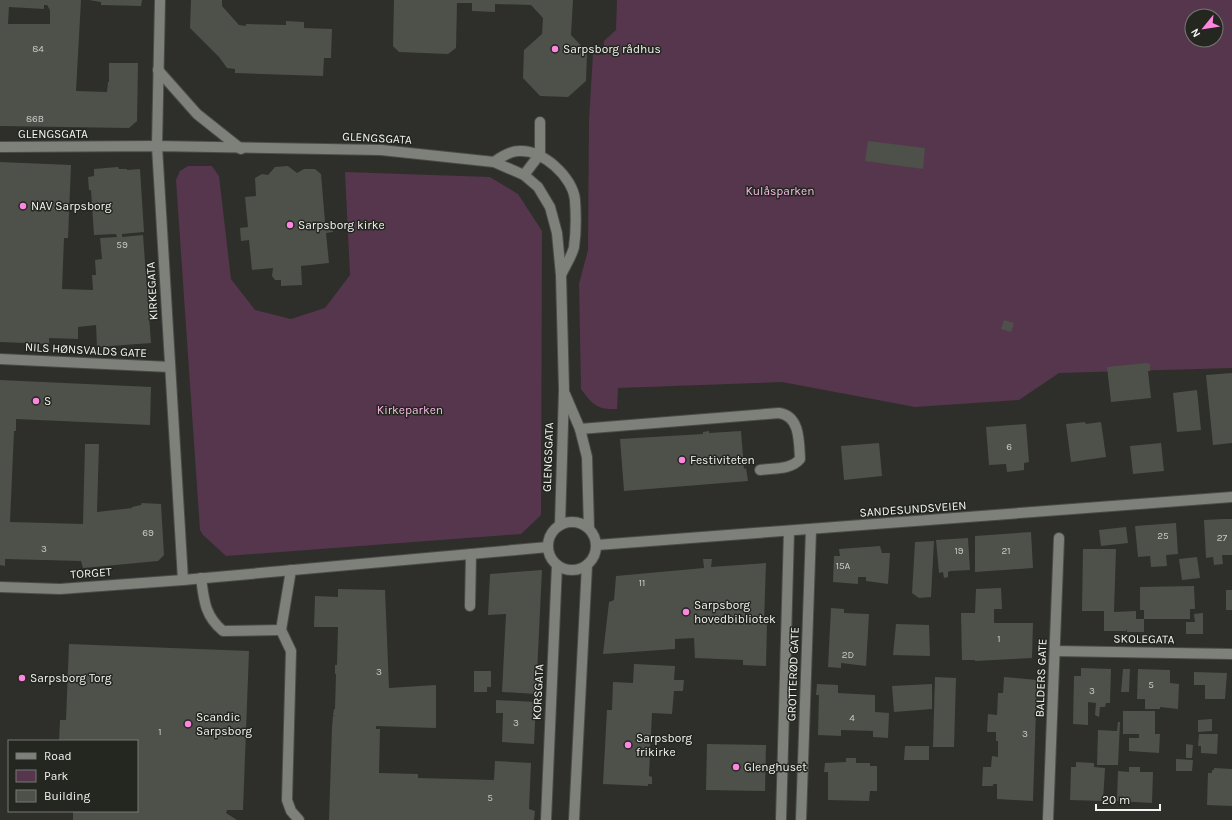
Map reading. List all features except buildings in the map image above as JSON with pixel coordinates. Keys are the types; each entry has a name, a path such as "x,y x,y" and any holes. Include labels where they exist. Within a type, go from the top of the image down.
{"street":[{"name":"KIRKEGATA","path":"160,0 157,146 183,580"},
{"path":"158,70 197,114 241,148"},
{"path":"524,175 540,154 540,122"},
{"name":"GLENGSGATA","path":"0,147 157,146 381,150 494,162 524,175 538,187 550,207 557,233 561,275 564,390 560,525"},
{"path":"494,162 509,153 520,151 540,154 557,166 568,182 575,198 574,247 561,275"},
{"name":"NILS HØNSVALDS GATE","path":"0,360 170,367"},
{"name":"GLENGSGATA","path":"564,390 580,429 586,457 590,528"},
{"path":"580,429 779,413 788,414 795,421 800,459 796,463 789,466 760,470"},
{"name":"SANDESUNDSVEIEN","path":"597,545 1232,497"},
{"path":"576,522 590,528 594,533 597,545 596,553 587,565 580,569 572,570 557,564 550,554 548,547 551,534 560,525 576,522"},
{"name":"GROTTERØD GATE","path":"801,820 811,530"},
{"name":"GROTTERØD GATE","path":"781,820 789,531"},
{"name":"BALDERS GATE","path":"1048,820 1059,538"},
{"name":"TORGET","path":"0,587 60,588 183,580 548,547"},
{"path":"470,606 472,554"},
{"name":"KORSGATA","path":"546,820 557,564"},
{"path":"574,820 587,565"},
{"path":"291,570 282,630 291,651 287,800 291,811 299,820"},
{"path":"201,578 204,604 213,623 223,631 282,630"},
{"name":"SKOLEGATA","path":"1055,651 1232,654"}],"green space":[{"name":"Kulåsparken","path":"617,0 1232,0 1232,368 1059,373 1019,400 915,407 782,382 618,388 617,409 604,408 596,405 588,399 581,389 579,284 588,250 589,120 593,54 603,55 604,41 616,30"},
{"name":"Kirkeparken","path":"188,166 212,166 219,176 231,279 255,310 291,319 325,308 350,275 345,172 490,177 518,194 542,231 541,515 521,534 226,556 203,535 200,530 176,180 180,171"}],"place":[{"name":"Sarpsborg rådhus","path":"555,49"},
{"name":"NAV Sarpsborg","path":"23,206"},
{"name":"Sarpsborg kirke","path":"290,225"},
{"name":"S","path":"36,401"},
{"name":"Festiviteten","path":"682,460"},
{"name":"Sarpsborg hovedbibliotek","path":"686,612"},
{"name":"Sarpsborg Torg","path":"22,678"},
{"name":"Scandic Sarpsborg","path":"188,724"},
{"name":"Sarpsborg frikirke","path":"628,745"},
{"name":"Glenghuset","path":"736,767"}]}
